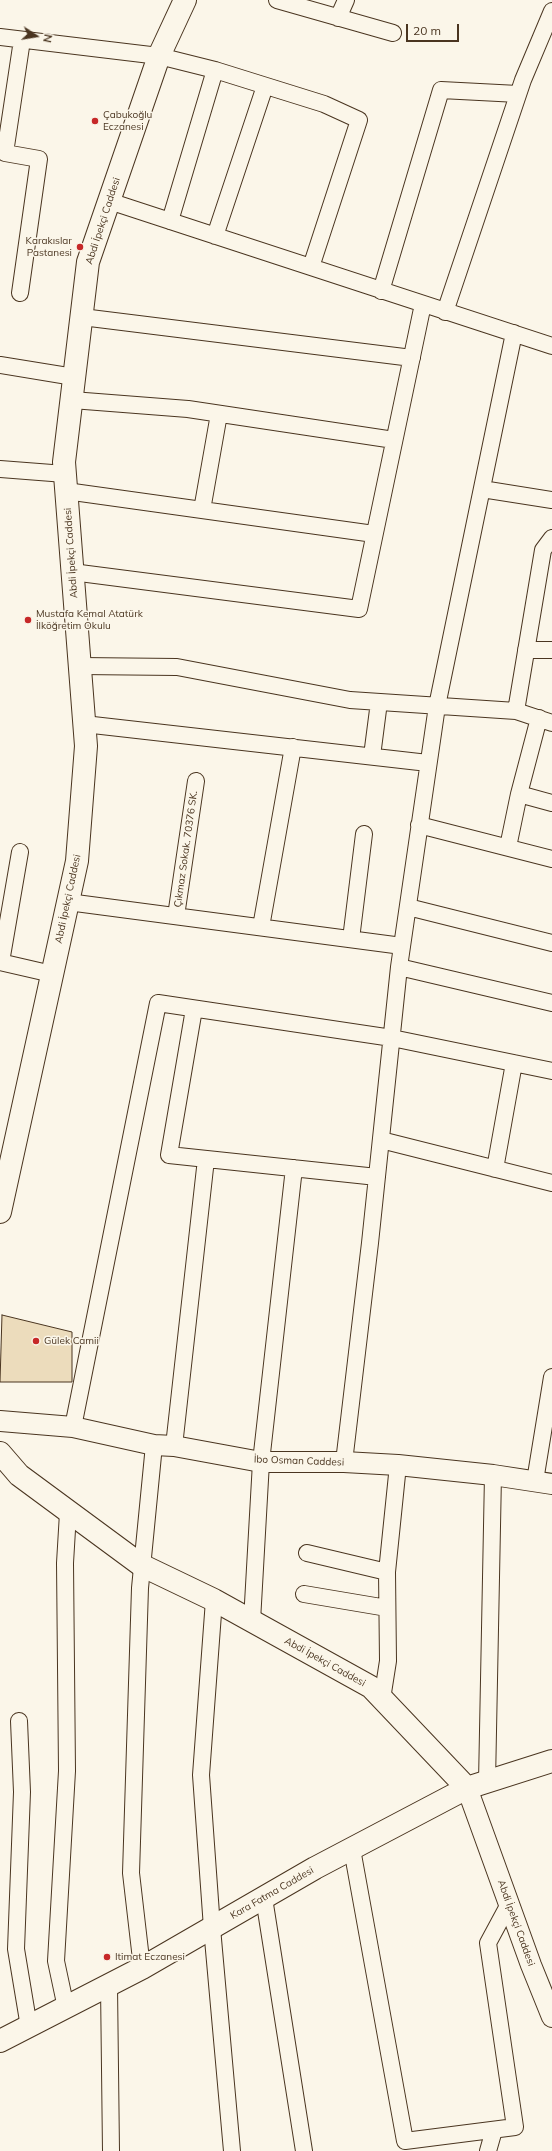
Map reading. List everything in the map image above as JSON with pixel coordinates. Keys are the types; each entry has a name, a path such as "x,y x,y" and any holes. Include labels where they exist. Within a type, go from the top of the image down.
{"main road":[{"name":"Abdi İpekçi Caddesi","path":"0,1212 77,861 86,746 64,462 88,262 159,56 185,0"},
{"name":"Abdi İpekçi Caddesi","path":"0,1453 19,1475 68,1513 141,1565 214,1600 371,1687 382,1699 477,1785"},
{"name":"Kara Fatma Caddesi","path":"0,2041 142,1968 352,1848 477,1785 552,1761"}],"street":[{"path":"277,0 393,34"},
{"path":"338,18 346,0"},
{"path":"446,312 518,94 545,44 552,11"},
{"path":"0,37 159,56 215,70 324,104 359,120 311,268"},
{"path":"20,292 39,159 5,153 22,40"},
{"path":"170,221 215,70"},
{"path":"215,236 265,86"},
{"path":"381,291 442,90 518,94"},
{"path":"109,201 552,346"},
{"path":"72,572 359,608 423,304"},
{"path":"82,316 412,358"},
{"path":"344,1462 377,1177 399,966 428,763 437,706 514,333"},
{"path":"0,365 74,377"},
{"path":"72,400 219,414 394,440"},
{"path":"202,510 219,414"},
{"path":"0,469 202,510 374,534"},
{"path":"482,489 552,500"},
{"path":"516,711 543,550 551,541"},
{"path":"526,650 552,650"},
{"path":"80,666 176,666 350,700 516,711 545,721 519,794 508,847"},
{"path":"372,756 379,702"},
{"path":"84,724 428,763"},
{"path":"261,927 293,747"},
{"name":"Çıkmaz Sokak. 70376 SK.","path":"176,916 196,781"},
{"path":"519,794 552,803"},
{"path":"420,825 552,859"},
{"path":"351,939 364,834"},
{"path":"20,852 1,962 52,974"},
{"path":"68,902 402,946"},
{"path":"408,907 552,943"},
{"path":"399,966 552,1004"},
{"path":"74,1427 158,1004 392,1038 552,1071"},
{"path":"194,1009 169,1155 377,1177"},
{"path":"495,1169 514,1063"},
{"path":"381,1140 552,1183"},
{"path":"174,1446 206,1159"},
{"path":"252,1621 261,1462 294,1168"},
{"path":"544,1482 552,1377"},
{"name":"İbo Osman Caddesi","path":"0,1421 74,1427 154,1444 174,1446 261,1462 344,1462 398,1465 544,1482"},
{"path":"142,1968 131,1873 141,1565 154,1444"},
{"path":"382,1699 388,1661 387,1572 398,1465"},
{"path":"477,1785 492,1475"},
{"path":"66,2008 56,1961 67,1771 65,1563 68,1513"},
{"path":"306,1553 387,1572"},
{"path":"304,1594 387,1608"},
{"path":"214,1600 201,1775 212,1928 232,2151"},
{"path":"19,1721 22,1792 16,1949 29,2026"},
{"name":"Abdi İpekçi Caddesi","path":"477,1785 509,1904 552,2017"},
{"path":"352,1848 405,2142 428,2145 494,2130 515,2127 488,1943 509,1904"},
{"path":"264,1898 304,2151"},
{"path":"109,1986 111,2151"},
{"path":"488,2151 494,2130"}],"building":[{"name":"Gülek Camii","path":"2,1315 72,1332 72,1382 0,1382"}],"place":[{"name":"Çabukoğlu Eczanesi","path":"95,121"},
{"name":"Karakıslar Pastanesi","path":"80,247"},
{"name":"Mustafa Kemal Atatürk İlköğretim Okulu","path":"28,620"},
{"name":"Gülek Camii","path":"36,1341"},
{"name":"Itimat Eczanesi","path":"107,1957"}]}
